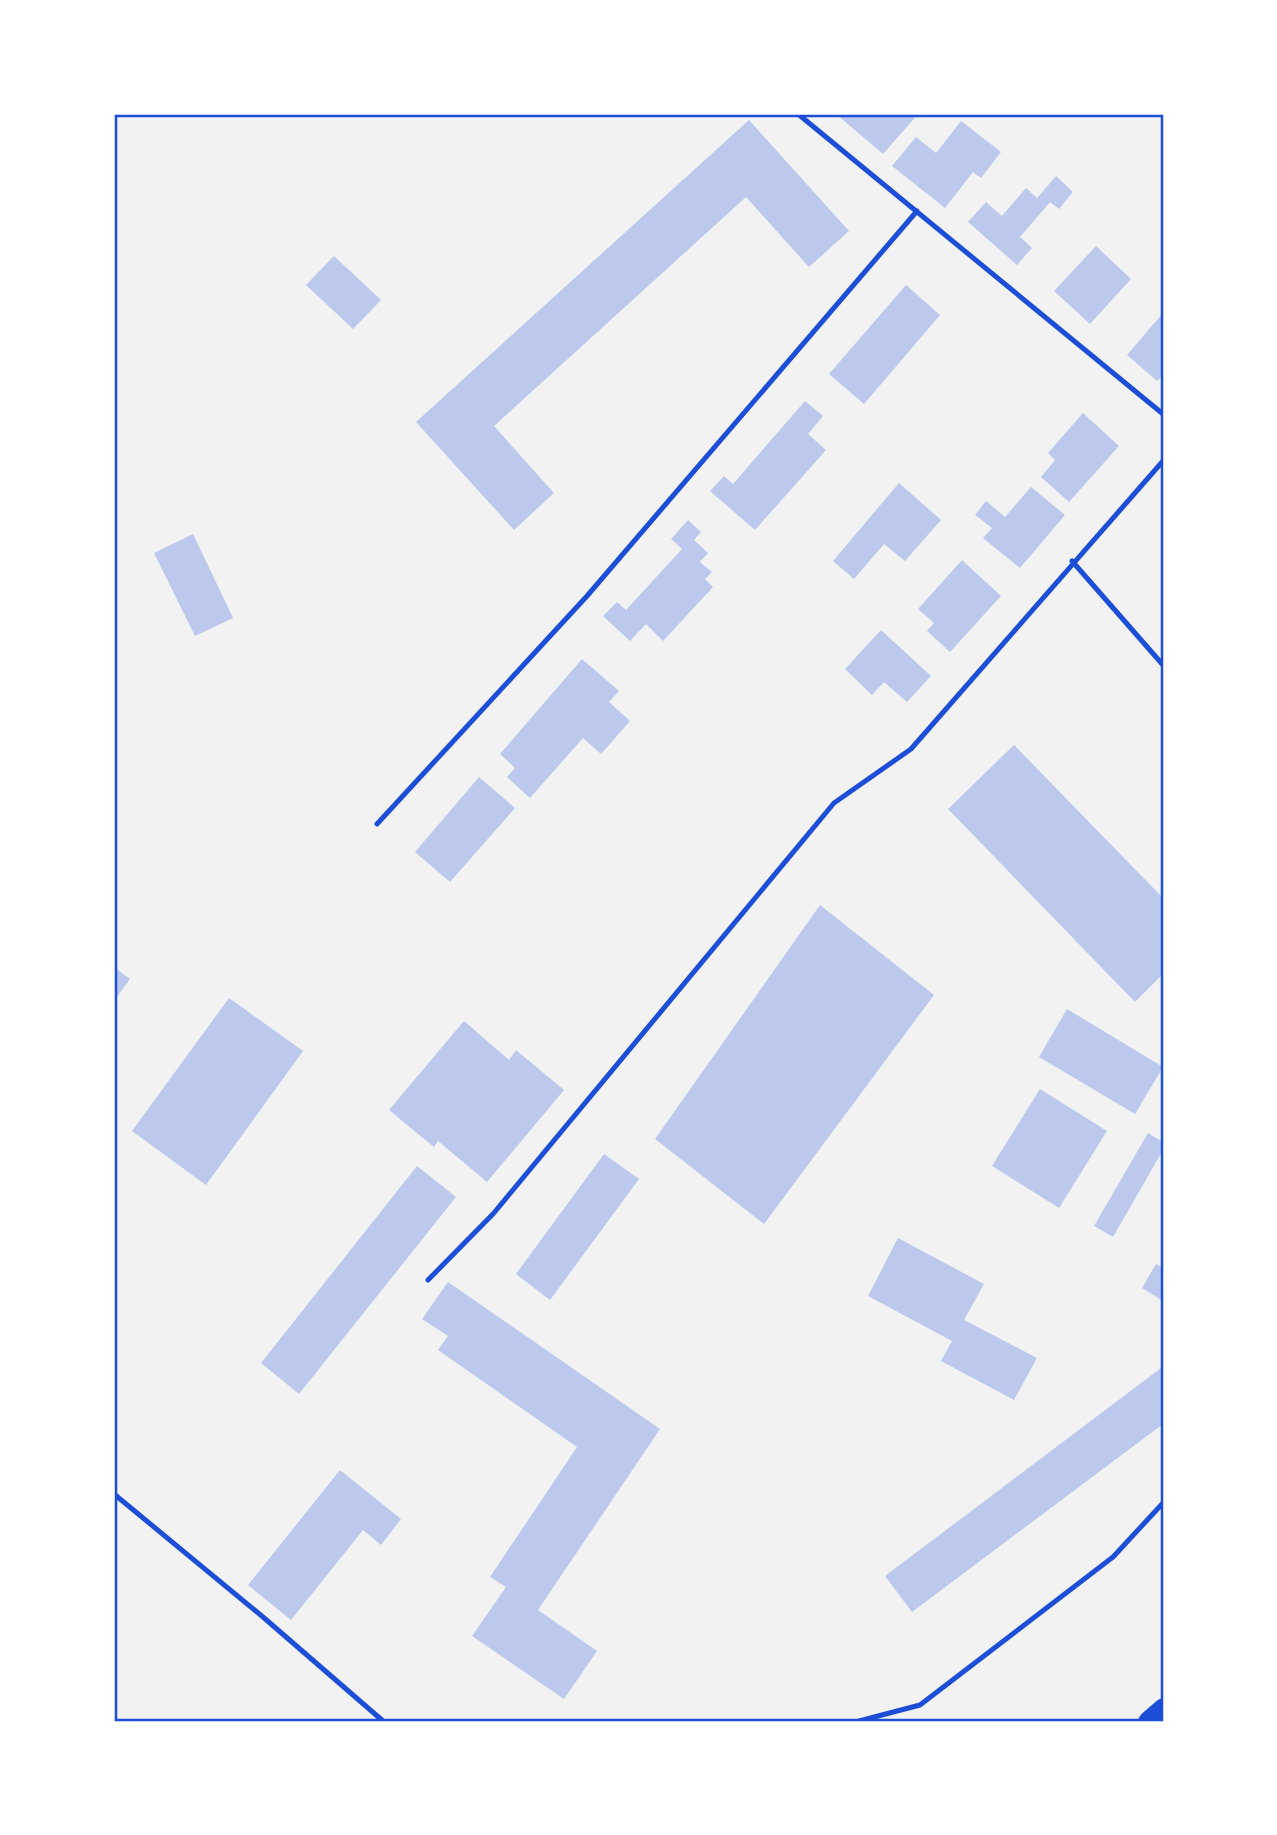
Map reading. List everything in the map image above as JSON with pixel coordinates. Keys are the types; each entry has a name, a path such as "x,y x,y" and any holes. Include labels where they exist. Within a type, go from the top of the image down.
{"highway":[{"path":"1148,1721 1163,1708"}],"lane":[{"path":"799,114 1163,414"},
{"path":"377,824 587,596 917,211"},
{"path":"428,1280 493,1214 834,803 911,749 1072,561 1163,461"},
{"path":"1072,561 1163,665"},
{"path":"114,1494 383,1721"},
{"path":"859,1721 920,1705 1113,1557 1163,1503"}],"building":[{"path":"836,114 918,114 883,154"},
{"path":"749,120 849,231 809,267 746,197 494,426 554,493 514,530 416,422"},
{"path":"961,121 1001,152 981,178 973,172 945,208 892,166 916,137 936,153"},
{"path":"1056,176 1073,192 1059,209 1050,202 1020,237 1032,248 1017,265 968,222 986,202 1002,216 1026,188 1037,198"},
{"path":"1096,246 1131,279 1090,324 1054,291"},
{"path":"334,256 381,300 353,329 306,285"},
{"path":"906,285 940,315 864,404 829,374"},
{"path":"1163,313 1163,375 1157,381 1127,355"},
{"path":"805,401 823,416 808,434 826,450 755,530 710,491 724,476 733,484"},
{"path":"1083,413 1119,446 1069,502 1041,477 1055,460 1048,453"},
{"path":"899,483 941,520 905,561 884,544 854,579 833,561"},
{"path":"1031,487 1065,515 1020,568 983,538 992,528 975,515 986,501 1005,517"},
{"path":"688,520 701,532 694,540 708,553 700,562 712,572 705,579 713,587 663,641 646,624 630,641 603,616 617,602 626,610 682,549 671,539"},
{"path":"193,534 233,618 195,636 154,553"},
{"path":"962,560 1001,596 950,652 927,631 934,623 918,609"},
{"path":"881,630 931,676 907,702 884,682 872,695 845,669"},
{"path":"582,659 619,691 609,702 630,721 601,754 583,738 530,798 507,777 515,768 500,754"},
{"path":"1014,745 1163,898 1163,974 1135,1002 948,809"},
{"path":"479,777 515,808 450,882 415,852"},
{"path":"820,905 934,995 764,1224 655,1139"},
{"path":"114,967 130,979 114,1001"},
{"path":"229,998 303,1051 206,1185 132,1131"},
{"path":"1067,1009 1163,1067 1135,1114 1039,1057"},
{"path":"464,1021 509,1060 516,1050 564,1090 487,1182 438,1141 434,1147 389,1110"},
{"path":"1040,1089 1107,1131 1059,1208 992,1166"},
{"path":"1148,1133 1163,1142 1163,1150 1113,1237 1094,1226"},
{"path":"604,1154 639,1179 550,1300 516,1274"},
{"path":"417,1166 456,1197 299,1394 261,1363"},
{"path":"898,1238 984,1284 964,1320 1037,1358 1014,1400 941,1361 952,1341 868,1296"},
{"path":"1156,1264 1163,1268 1163,1301 1142,1288"},
{"path":"448,1282 660,1429 538,1610 597,1651 564,1699 472,1636 506,1587 490,1577 577,1447 438,1350 448,1336 422,1319"},
{"path":"1161,1368 1163,1424 912,1612 885,1576"},
{"path":"340,1470 401,1519 381,1545 363,1530 291,1620 248,1585"}]}
